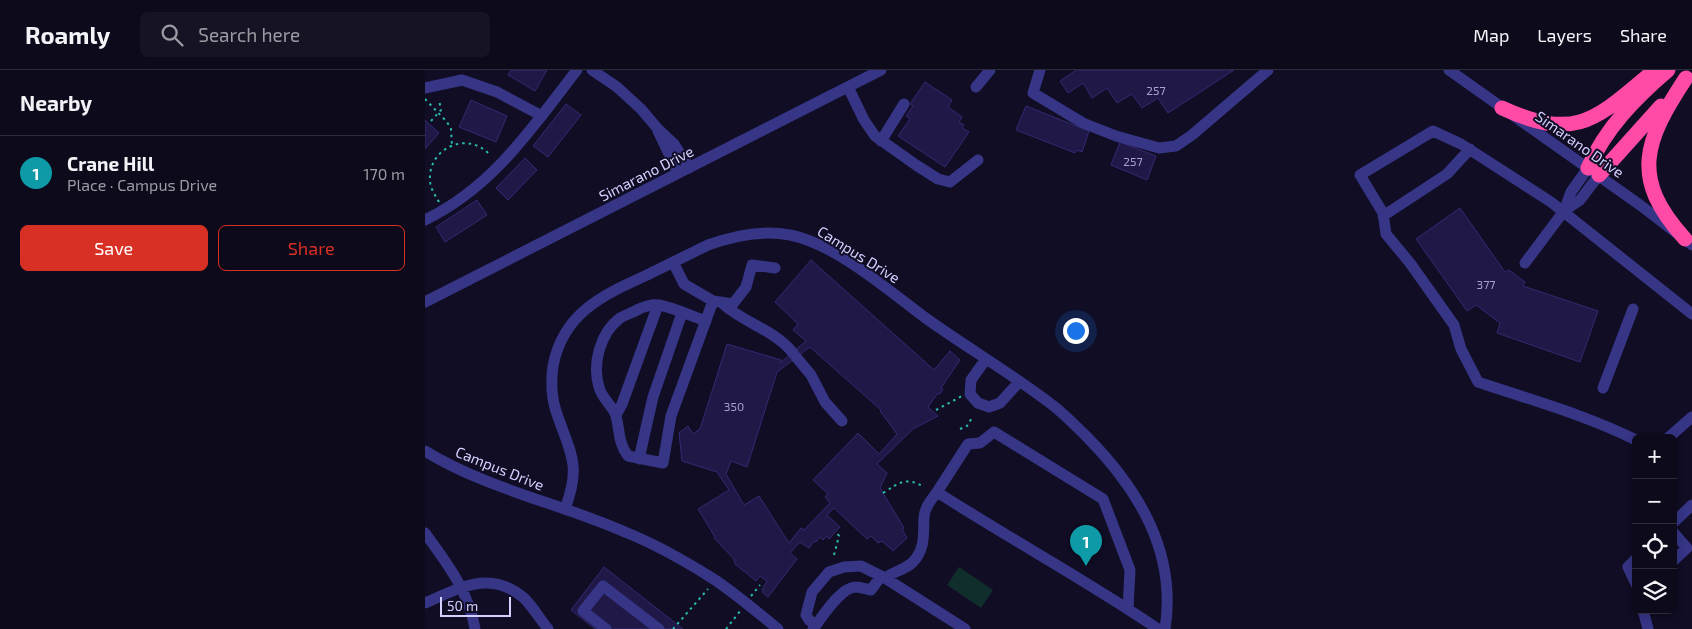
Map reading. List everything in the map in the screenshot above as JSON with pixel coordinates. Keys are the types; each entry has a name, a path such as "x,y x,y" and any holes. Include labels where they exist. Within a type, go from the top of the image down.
{"highway":[{"path":"1502,108 1530,120 1549,124 1584,122 1605,110 1655,70"},
{"path":"1593,171 1599,146 1624,111 1640,94 1668,70"},
{"path":"1593,171 1689,75"},
{"path":"1688,242 1665,215 1656,199 1649,178 1648,164 1656,129 1689,75"}],"street":[{"path":"425,220 456,202 488,177 510,155 577,70"},
{"path":"592,70 623,92 641,109 657,129 665,148 683,171"},
{"name":"Simarano Drive","path":"425,302 881,70"},
{"path":"976,87 990,70"},
{"path":"1040,70 1033,93 1083,123 1116,136 1159,148 1176,146 1268,70"},
{"name":"Simarano Drive","path":"1449,70 1593,171 1688,242"},
{"path":"425,88 461,80 497,92 542,116"},
{"path":"848,87 869,129 881,141 938,179 950,182 978,160"},
{"path":"881,141 904,104"},
{"path":"1632,438 1561,410 1478,382 1461,349 1455,325 1410,263 1386,234 1383,216 1360,175 1433,131 1470,149 1564,211 1692,314"},
{"path":"1383,216 1447,174 1470,149"},
{"path":"1525,263 1564,211 1580,200 1593,171"},
{"name":"Campus Drive","path":"565,509 574,481 575,470 568,440 555,409 551,379 561,341 572,322 582,311 599,298 708,245 726,238 775,233 789,234 821,245 857,268 1056,408 1092,442 1125,480 1144,509 1156,536 1163,560 1167,588 1165,629"},
{"path":"673,262 684,284 718,302 778,339 811,375 825,402 842,421"},
{"path":"718,302 733,304 746,286 752,265 775,268"},
{"path":"706,321 658,305 642,308 621,318 611,327 599,350 596,374 599,389 616,415 623,449 628,456 663,463 671,416 706,321 718,302"},
{"path":"616,415 622,404 658,305"},
{"path":"1603,388 1633,309"},
{"path":"639,459 653,397 682,313"},
{"path":"986,359 971,380 970,394 978,403 989,407 1000,403 1019,382"},
{"path":"1673,434 1692,417"},
{"path":"965,629 883,576 861,566 844,567 829,572 812,592 806,615 815,627 845,591 855,587 871,590 883,576 906,567 915,560 921,548 925,532 925,516 928,503 967,444 980,443 994,432 1103,499 1130,570 1129,609"},
{"name":"Campus Drive","path":"425,451 473,476 517,494 627,532 713,579 778,629"},
{"path":"937,492 998,532 1129,609 1158,629"},
{"path":"1677,519 1692,505"},
{"path":"425,533 449,566 461,588 469,604 475,629"},
{"path":"1677,537 1687,548 1677,557"},
{"path":"1632,563 1628,567 1632,576"},
{"path":"425,603 461,588 483,582 498,584 523,598 548,629"},
{"path":"606,629 583,612 603,586 659,629"},
{"path":"1644,614 1648,629"}],"path":[{"path":"425,99 451,129 452,146"},
{"path":"431,121 441,109 439,100"},
{"path":"440,204 431,188 431,171 439,154 461,143 473,144 490,155"},
{"path":"936,410 964,395"},
{"path":"960,429 967,426 973,416"},
{"path":"883,493 907,480 924,486"},
{"path":"834,555 839,536 837,533"},
{"path":"750,598 760,585"},
{"path":"673,629 710,587"},
{"path":"726,629 741,610"}],"green space":[{"path":"959,567 993,590 981,608 947,585"}],"building":[{"path":"511,70 547,70 535,91 508,75"},
{"path":"1076,70 1234,70 1168,113 1158,98 1142,108 1132,94 1117,103 1107,88 1092,98 1083,83 1068,93 1060,81"},
{"path":"925,82 952,100 948,107 962,117 959,122 964,125 962,128 969,132 945,167 898,136 910,119 906,116 913,106 910,104"},
{"path":"471,100 507,116 496,142 459,127"},
{"path":"566,104 581,115 548,157 533,146"},
{"path":"1026,106 1089,131 1082,152 1076,150 1075,153 1016,130"},
{"path":"425,120 439,133 425,149"},
{"path":"1120,142 1156,156 1147,180 1111,165"},
{"path":"525,158 537,170 508,200 496,188"},
{"path":"477,200 487,215 445,242 436,227"},
{"path":"1460,208 1505,272 1509,270 1525,282 1523,286 1598,311 1580,362 1497,333 1500,323 1476,305 1467,311 1416,239"},
{"path":"811,260 934,370 950,351 960,360 941,388 943,389 940,394 938,393 928,407 938,416 913,429 877,464 887,473 880,488 904,528 902,529 907,538 893,551 882,541 878,543 871,536 867,539 834,508 827,515 840,527 829,539 827,536 823,540 820,537 809,548 800,542 790,553 797,559 768,597 762,592 767,581 760,576 756,581 735,564 734,559 714,538 698,509 729,490 717,472 682,461 679,433 688,426 693,434 700,429 727,344 781,360 780,363 806,341 793,330 798,324 775,302","holes":["810,347 881,410 897,434 879,454 858,433 813,480 828,494 825,497 830,503 804,530 801,528 789,543 759,496 744,505 726,474 731,461 747,467 777,372"]},
{"path":"604,567 683,629 595,629 571,610"}],"place":[{"name":"Crane Hill","path":"1086,566"}]}
